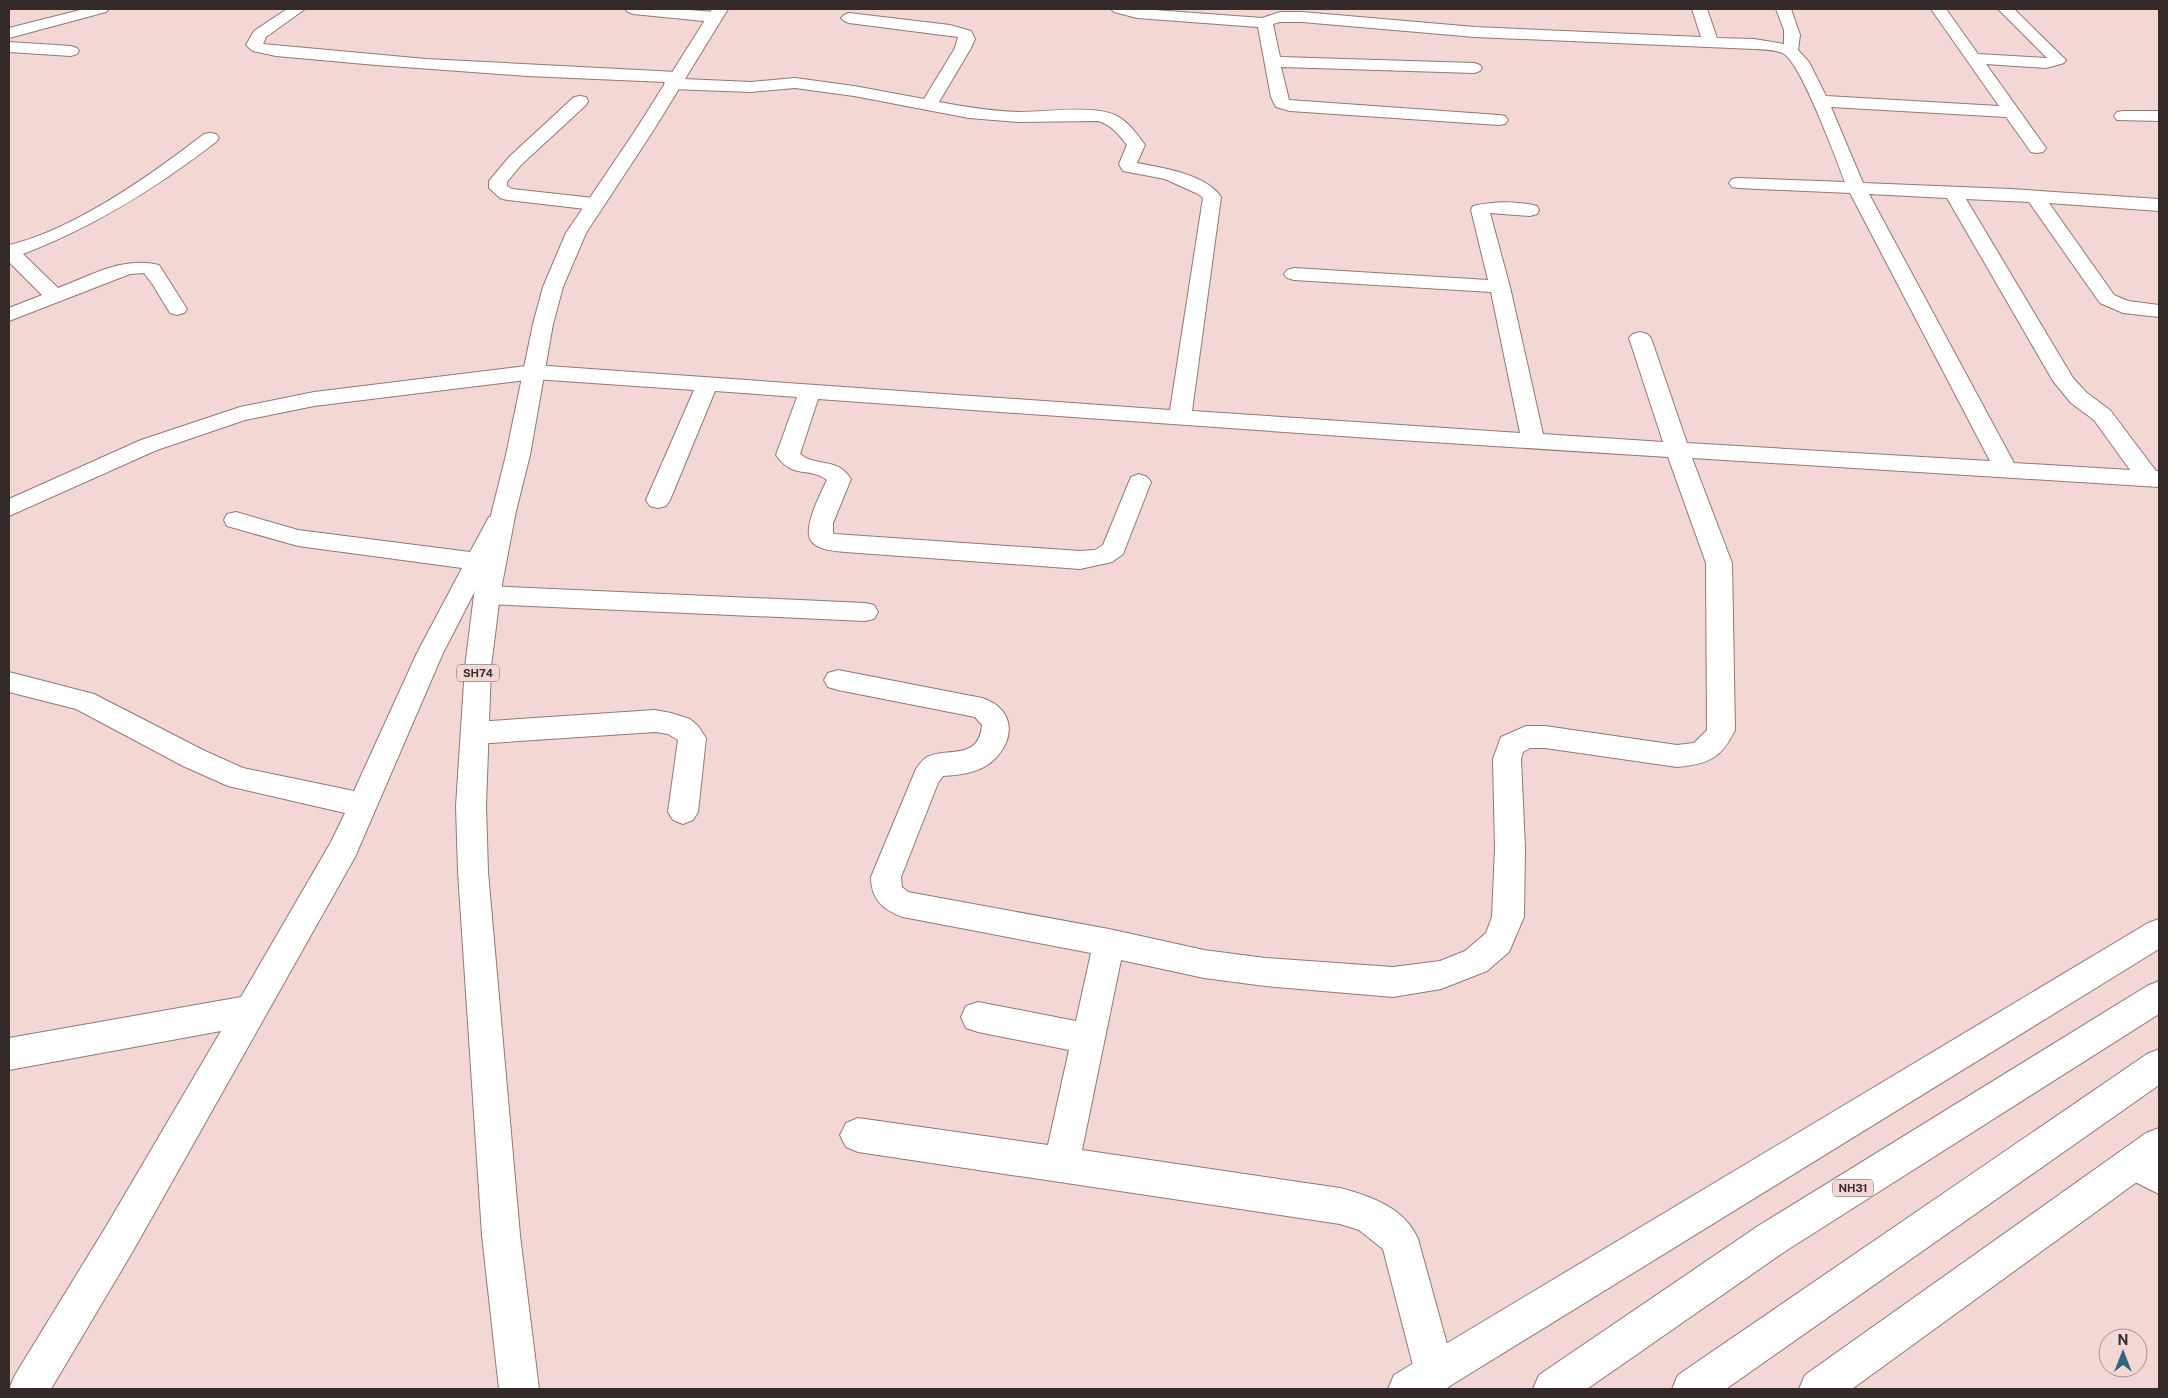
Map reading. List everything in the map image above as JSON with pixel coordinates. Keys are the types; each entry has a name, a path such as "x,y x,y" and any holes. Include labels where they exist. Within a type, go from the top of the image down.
{"main road":[{"path":"13,32 101,9"},
{"path":"297,9 260,34 254,45 276,52 401,64 751,87 795,83 854,91 928,106 993,115 1098,116 1110,118 1119,123 1136,145 1128,164 1129,167 1170,175 1209,193 1212,197 1180,417"},
{"path":"633,9 717,13"},
{"path":"1119,9 1137,13 1266,23 1270,19 1280,17 1302,18 1475,32 1774,46 1790,51 1801,62 1821,101 1856,188 2006,470"},
{"path":"1700,9 1710,42"},
{"path":"1784,9 1793,35 1790,51"},
{"path":"1938,9 2037,148"},
{"path":"1973,58 2046,63 2058,60 2006,9"},
{"name":"SH74","path":"517,1389 501,1235 472,872 471,806 478,667 487,595 504,511 518,455 543,324 553,287 572,241 594,204 644,131 717,13"},
{"path":"13,32 24,14"},
{"path":"849,18 950,30 964,34 967,39 963,48 928,106"},
{"path":"1266,23 1272,62 1282,103 1290,106 1498,120"},
{"path":"9,47 71,51"},
{"path":"1272,62 1474,68"},
{"path":"580,101 515,161 498,181 498,188 507,194 594,204"},
{"path":"1821,101 2011,112"},
{"path":"2123,116 2159,116"},
{"path":"56,296 9,251 63,232 122,200 168,170 210,138"},
{"path":"1738,182 2159,205"},
{"path":"1953,193 2064,381 2079,398 2102,415 2154,479"},
{"path":"2035,197 2107,299 2123,307 2159,311"},
{"path":"1530,210 1490,207 1480,210 1500,286 1533,441"},
{"path":"9,315 127,268 144,267 152,269 177,309"},
{"path":"1294,274 1500,286"},
{"path":"838,680 982,708 993,716 996,725 994,738 975,759 966,763 935,766 926,777 886,877 886,889 892,900 903,904 1204,964 1265,972 1393,982 1441,975 1476,961 1498,942 1508,917 1510,848 1507,759 1511,745 1526,737 1545,737 1677,756 1698,754 1716,743 1721,730 1719,563 1678,451 1640,338"},
{"path":"9,508 149,446 240,414 314,399 534,372 1678,451 2154,479"},
{"path":"658,500 707,384"},
{"path":"810,391 788,456 791,461 803,466 825,468 835,472 839,479 821,523 820,537 829,541 845,544 1070,560 1099,558 1110,554 1114,548 1139,482"},
{"path":"29,1389 252,1010 344,848 430,652 480,562 504,511"},
{"path":"236,520 298,538 480,562"},
{"path":"487,595 865,612"},
{"path":"9,682 84,701 193,758 238,778 363,805"},
{"path":"475,733 655,721 675,724 686,729 692,738 683,812"},
{"path":"858,1135 1340,1206 1365,1212 1384,1223 1399,1239 1422,1381 2159,933"},
{"path":"1062,1165 1109,944"},
{"name":"NH31","path":"1553,1389 1771,1239 2159,996"},
{"path":"9,1054 252,1010"},
{"path":"978,1017 1089,1039"},
{"path":"1692,1389 2159,1065"},
{"path":"1819,1389 2151,1161"}]}
